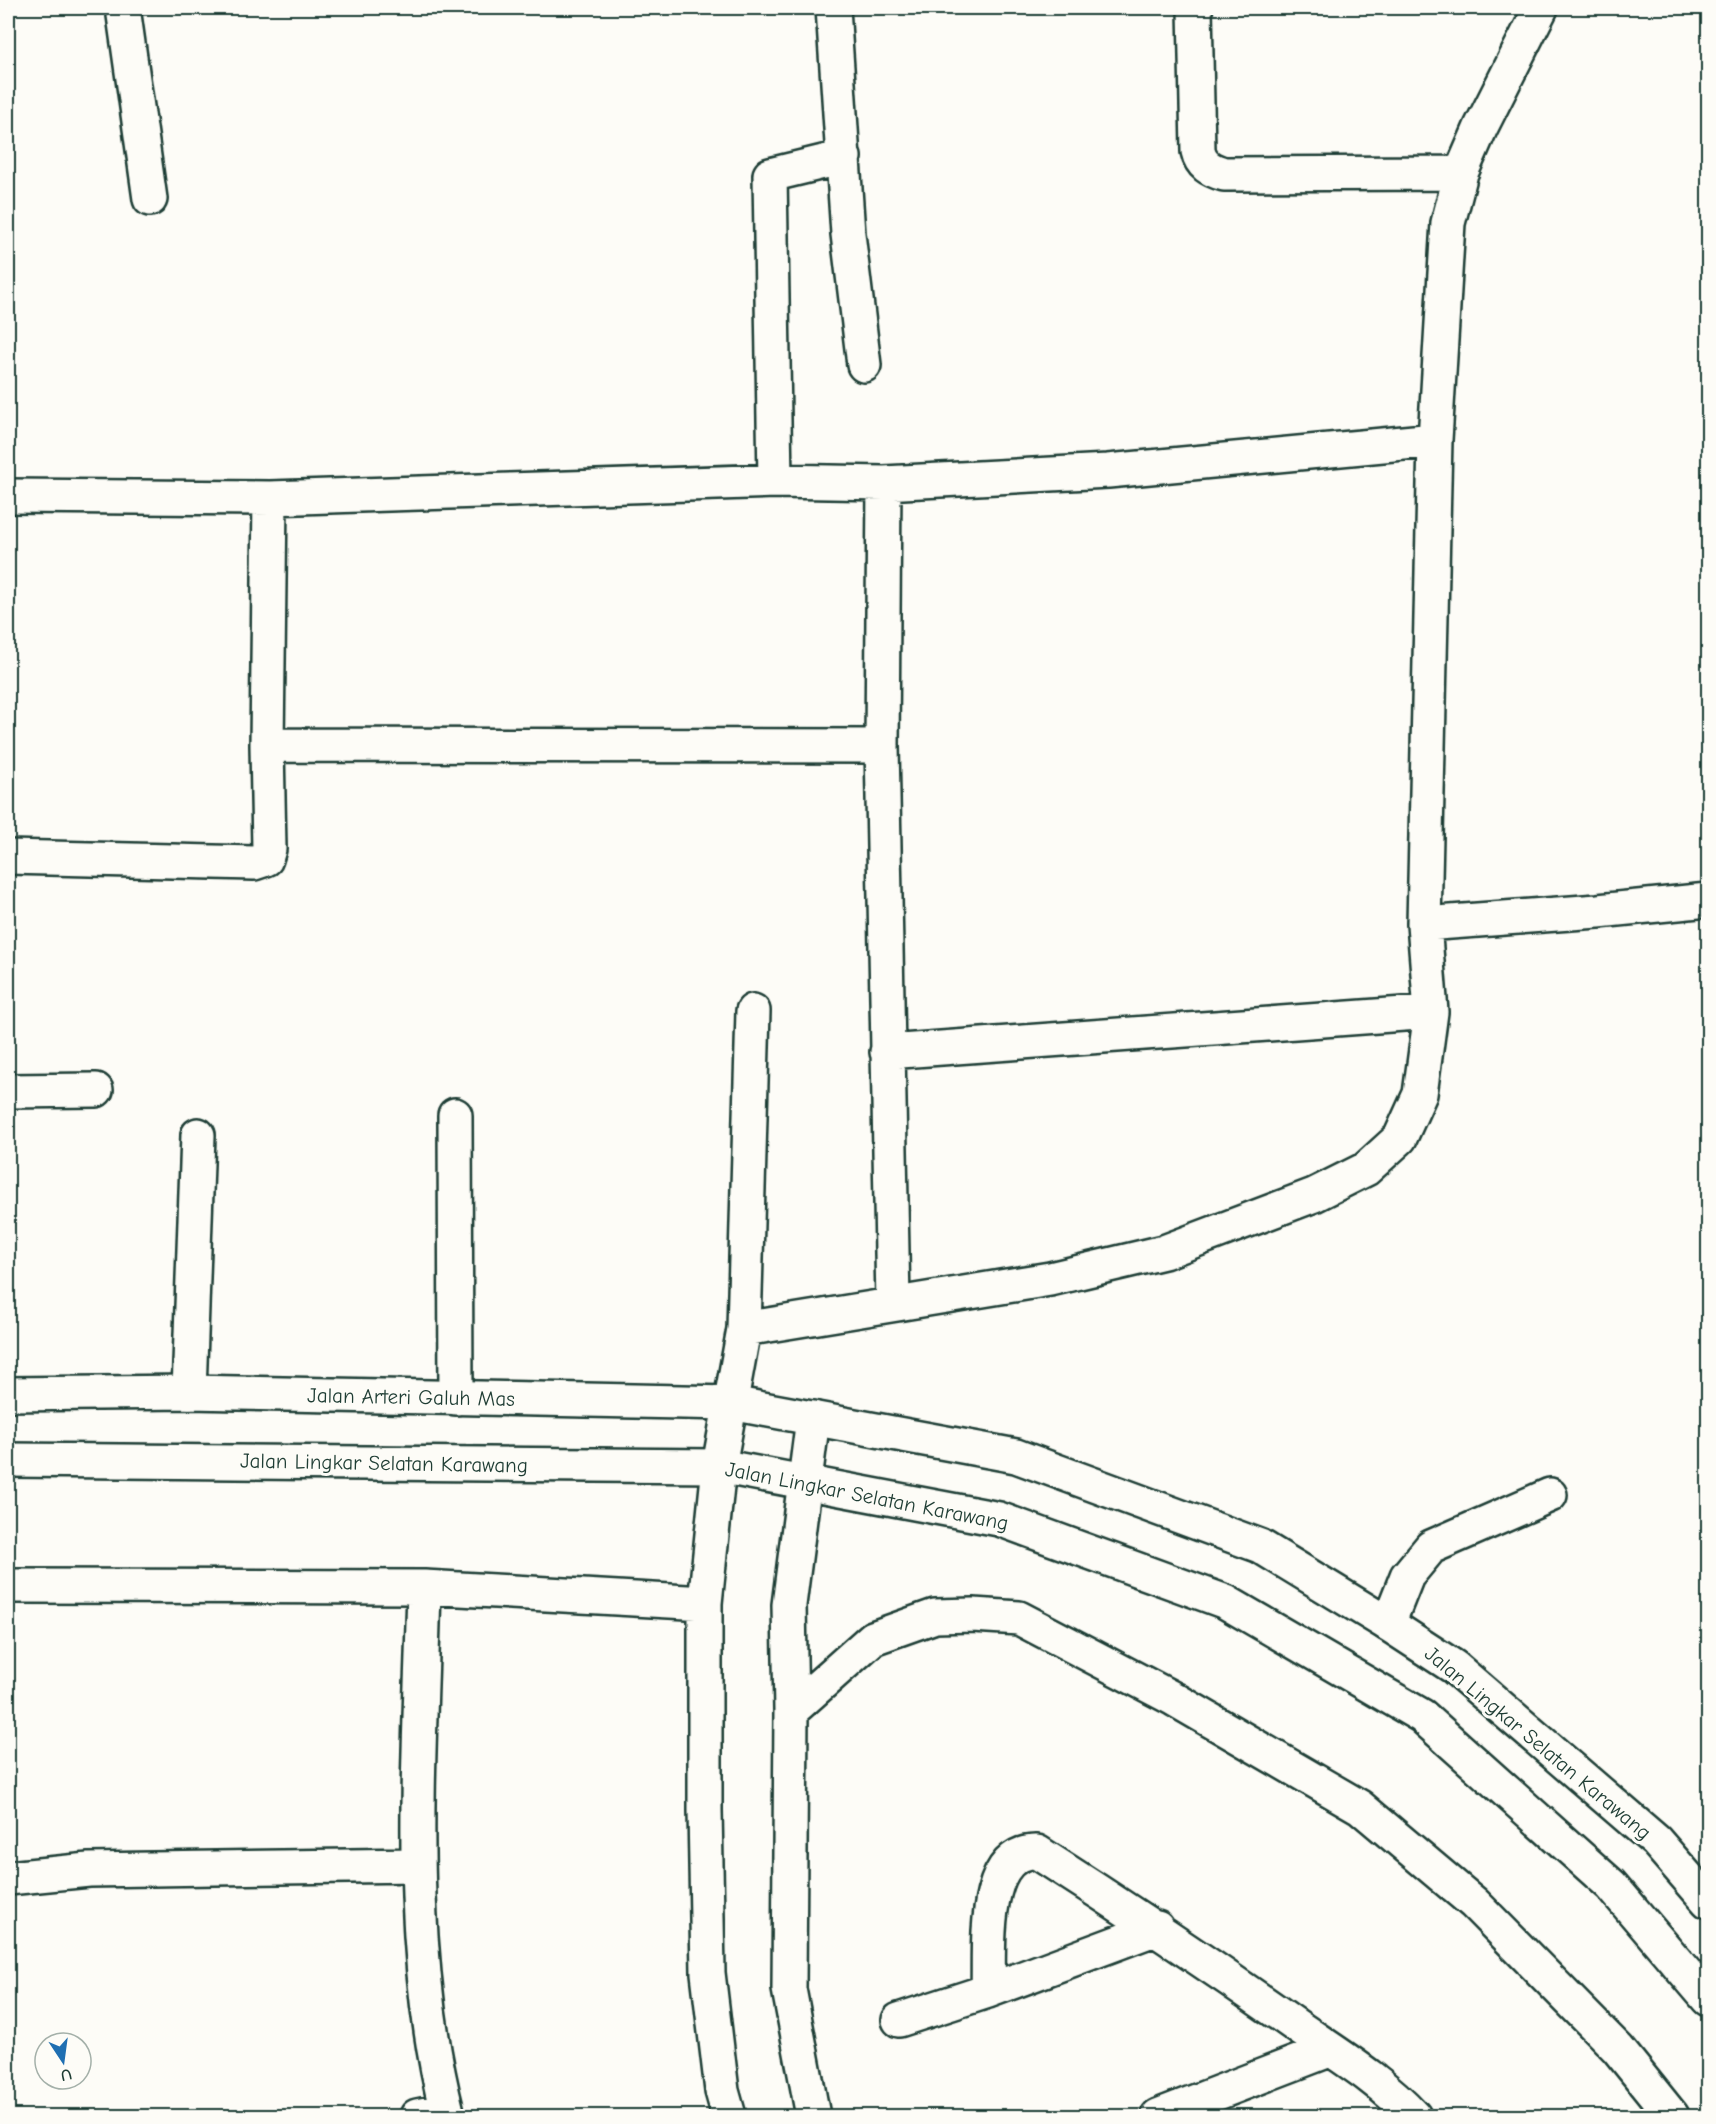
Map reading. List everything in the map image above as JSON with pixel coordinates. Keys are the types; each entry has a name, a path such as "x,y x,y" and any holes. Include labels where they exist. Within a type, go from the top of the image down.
{"street":[{"path":"123,8 150,199"},
{"path":"833,8 848,234 864,365"},
{"path":"1195,8 1198,151 1203,163 1211,171 1224,174 1461,173"},
{"path":"744,1329 1050,1279 1164,1252 1314,1196 1366,1169 1400,1138 1420,1094 1431,1012 1424,924 1435,440 1448,223 1461,173 1480,128 1541,8"},
{"path":"775,481 770,175 844,157"},
{"path":"8,496 270,498 775,481 884,483 1108,471 1435,440"},
{"path":"884,483 882,746 893,1303"},
{"path":"8,857 254,863 266,859 269,849 267,745 270,498"},
{"path":"267,745 882,746"},
{"path":"1424,924 1708,900"},
{"path":"729,2116 722,2091 708,1973 705,1603 719,1466 744,1329 753,1011"},
{"path":"887,1052 1431,1012"},
{"path":"8,1091 96,1090"},
{"path":"455,1115 456,1398"},
{"path":"189,1392 198,1134"},
{"name":"Jalan Arteri Galuh Mas","path":"8,1394 189,1392 731,1403 813,1418"},
{"path":"813,1418 803,1480 789,1605 791,1711 789,1989 813,2116"},
{"name":"Jalan Lingkar Selatan Karawang","path":"813,1418 1016,1456 1260,1546 1454,1667 1656,1841 1708,1900"},
{"name":"Jalan Lingkar Selatan Karawang","path":"8,1460 719,1466 803,1480 999,1519 1226,1602 1422,1716 1611,1884 1708,1999"},
{"path":"1388,1624 1407,1576 1431,1547 1550,1495"},
{"path":"8,1586 424,1587 705,1603"},
{"path":"424,1587 417,1865 424,1984 432,2044 437,2114"},
{"path":"791,1711 873,1638 936,1616 973,1615 1019,1618 1174,1699 1360,1808 1474,1904 1618,2049 1672,2116"},
{"path":"988,1991 991,1901 995,1884 1015,1856 1026,1851 1036,1852 1156,1928 1329,2050 1402,2104 1414,2116"},
{"path":"8,1878 89,1870 417,1865"},
{"path":"899,2020 988,1991 1156,1928"},
{"path":"1158,2116 1329,2050"}]}
